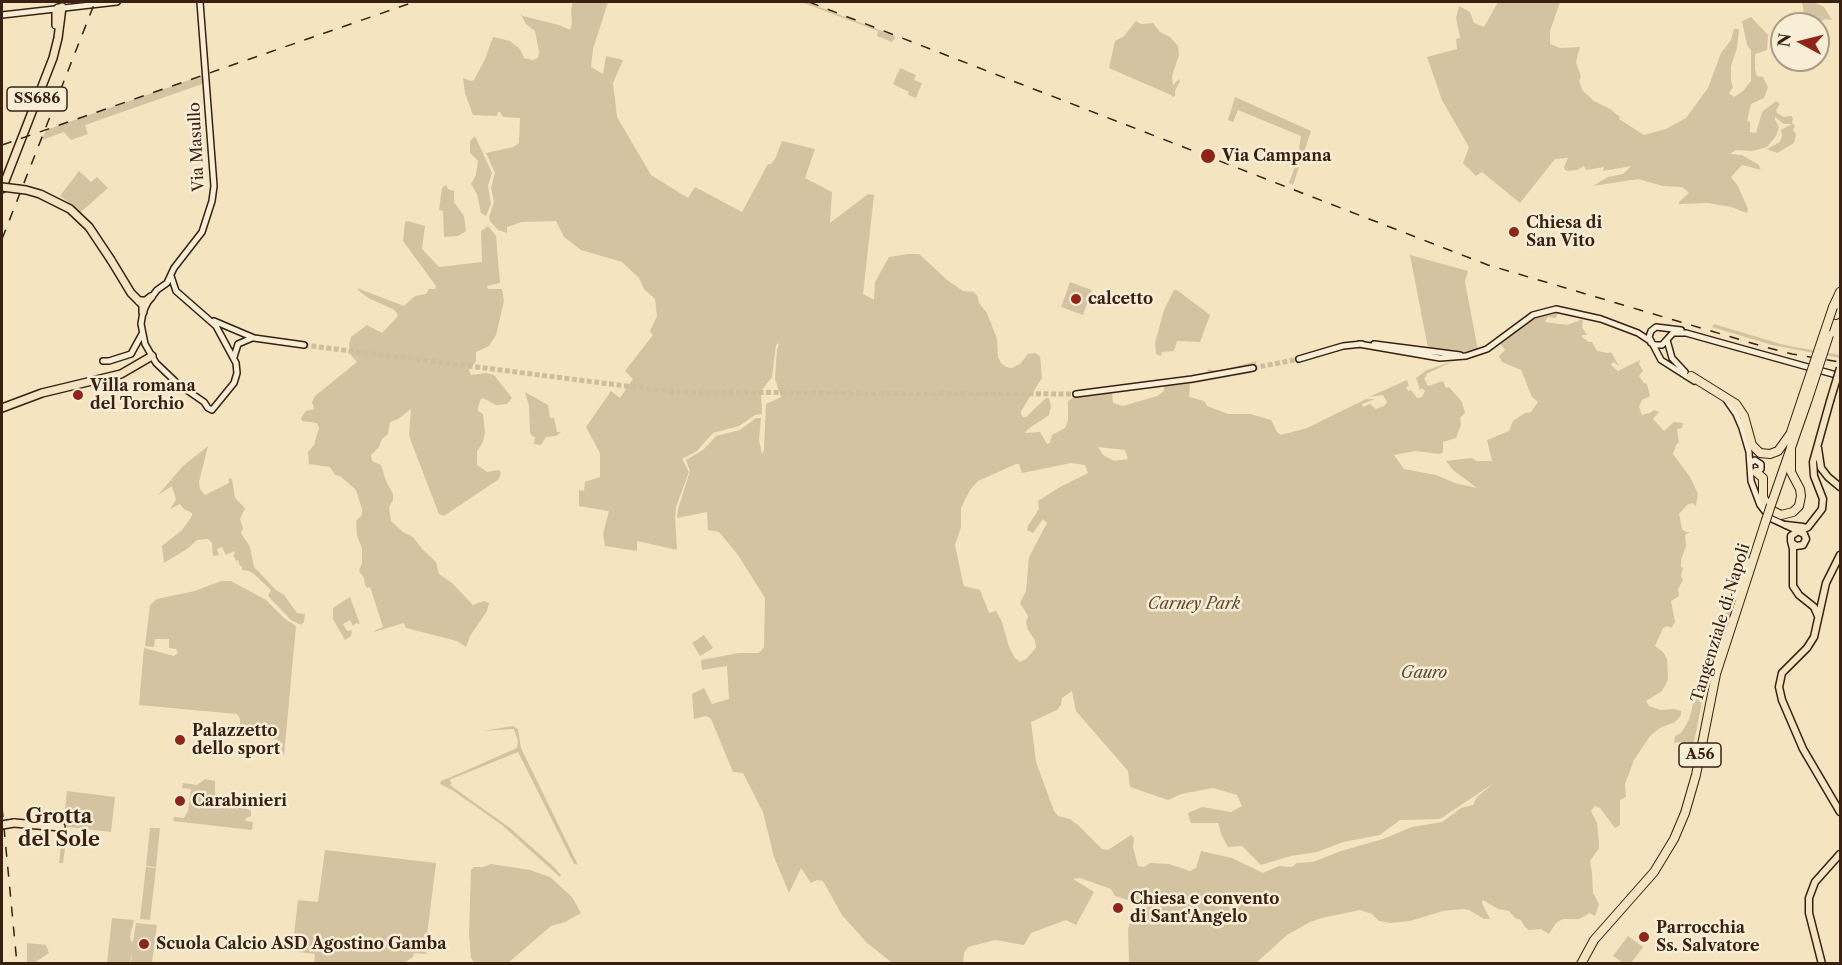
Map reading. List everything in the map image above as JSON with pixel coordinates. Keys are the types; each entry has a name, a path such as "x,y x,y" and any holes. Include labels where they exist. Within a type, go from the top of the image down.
{"highway":[{"name":"SS686","path":"2,177 52,51 56,34 56,9"},
{"name":"SS686","path":"2,188 55,53 56,9"},
{"path":"2,188 40,194 70,209 89,227 131,293 143,305 143,312"},
{"name":"Tangenziale di Napoli","path":"1579,963 1594,940 1654,872 1674,839 1685,813 1696,775 1716,675 1791,433 1837,309 1840,292"},
{"path":"140,301 146,301 151,297"},
{"path":"2,410 45,393 122,374 152,356"},
{"path":"1691,376 1736,404 1744,416 1752,445 1760,453 1778,452 1791,433"},
{"name":"Tangenziale di Napoli","path":"1769,503 1791,447 1805,398"},
{"path":"1753,469 1763,478 1763,496 1769,509 1781,515 1793,512 1799,506 1801,496 1791,472 1791,447"},
{"name":"Tangenziale di Napoli","path":"1736,596 1765,518"},
{"name":"Tangenziale di Napoli","path":"1579,963 1592,937 1650,870 1677,821 1692,773 1712,673"},
{"path":"2,825 61,827"}],"main road":[{"path":"2,15 117,2"},
{"name":"Via Masullo","path":"200,2 214,186 208,218 202,232 174,268 162,288 151,297 143,312 142,334 152,356 169,376 211,410 236,381 237,371 234,358"},
{"path":"171,276 176,291"},
{"path":"162,288 176,291 212,320 234,358"},
{"path":"1359,344 1443,358 1466,356 1487,349 1533,315 1556,309 1601,319 1638,333 1645,334 1662,325 1840,376"},
{"path":"212,320 254,338 304,345"},
{"path":"1662,325 1666,332 1671,362 1667,364"},
{"path":"1650,332 1651,342 1658,355 1667,364 1724,399 1734,410 1740,422 1753,469"},
{"path":"1638,333 1660,346 1676,332 1690,333"},
{"path":"103,361 131,354 142,334"},
{"path":"234,358 238,344 254,338"},
{"path":"1299,359 1343,346 1359,344 1393,345 1466,356"},
{"path":"1658,355 1658,351 1663,348 1701,384"},
{"path":"1076,394 1192,379 1253,368"},
{"path":"1791,541 1792,534 1807,529 1822,509 1823,501 1815,481 1813,467 1840,368"},
{"path":"1819,439 1817,454 1820,464 1824,472 1840,487"},
{"path":"1749,452 1762,466 1760,471 1753,469"},
{"path":"1757,460 1751,482 1763,511 1806,537 1805,543 1798,546 1791,541"},
{"path":"1820,492 1821,480 1834,481"},
{"path":"1783,524 1801,528 1812,524"},
{"path":"1783,524 1789,531 1791,541 1793,586 1797,593 1808,602 1818,606"},
{"path":"1840,555 1818,606 1818,622 1814,637 1807,648 1782,673 1779,689 1806,755 1840,812"},
{"path":"1822,963 1809,913 1809,898 1816,880 1840,854"}],"green space":[{"path":"573,2 608,2 593,49 591,67 603,74 606,56 623,60 613,83 617,117 651,175 688,198 695,187 742,212 768,164 775,159 782,141 815,149 805,178 832,192 830,223 868,194 874,195 863,294 874,300 875,282 889,257 908,254 919,254 947,280 963,291 974,292 987,313 997,339 998,357 1001,363 1012,368 1020,364 1028,354 1035,353 1040,356 1042,378 1021,414 1026,417 1046,398 1049,398 1051,406 1049,415 1025,433 1040,432 1047,444 1050,443 1052,435 1065,428 1068,421 1068,401 1076,396 1112,392 1113,403 1123,406 1157,396 1164,391 1164,385 1245,371 1253,366 1215,373 1207,373 1208,369 1217,371 1257,361 1251,373 1190,384 1189,397 1204,401 1207,406 1228,414 1250,414 1271,420 1281,435 1307,428 1366,399 1375,399 1362,404 1363,407 1370,404 1376,409 1384,406 1387,402 1383,395 1369,397 1407,380 1408,391 1411,390 1417,398 1422,397 1425,391 1422,388 1420,390 1416,378 1427,370 1454,361 1426,374 1424,378 1428,386 1443,381 1446,388 1449,387 1462,402 1465,413 1460,418 1461,425 1456,438 1443,442 1443,452 1440,454 1416,451 1394,455 1404,469 1436,475 1455,483 1477,488 1453,470 1446,461 1472,458 1476,461 1492,461 1487,440 1509,431 1513,421 1531,412 1538,402 1532,397 1521,370 1502,362 1499,356 1505,350 1500,343 1533,318 1558,312 1556,318 1548,317 1545,322 1567,325 1583,319 1582,327 1587,335 1582,335 1582,337 1592,342 1597,351 1611,352 1619,366 1613,362 1611,365 1618,371 1640,360 1639,364 1643,371 1639,376 1647,384 1650,396 1642,400 1639,407 1642,415 1654,410 1659,412 1653,419 1664,431 1674,422 1683,423 1682,428 1677,429 1679,442 1673,454 1690,477 1698,494 1696,506 1692,503 1687,505 1679,514 1682,529 1690,532 1685,535 1686,546 1681,560 1683,580 1678,589 1679,596 1671,601 1675,622 1671,628 1668,626 1663,628 1655,646 1663,652 1667,659 1668,680 1662,691 1646,701 1649,706 1661,710 1681,711 1681,715 1675,722 1660,728 1650,736 1634,760 1625,784 1626,797 1620,800 1620,825 1615,828 1600,808 1595,806 1591,811 1597,823 1599,842 1599,848 1590,861 1593,893 1599,904 1595,916 1590,913 1579,919 1563,919 1556,923 1549,934 1541,929 1529,930 1509,911 1498,909 1483,900 1482,903 1490,919 1484,919 1463,909 1443,911 1410,921 1391,923 1379,921 1372,914 1360,910 1310,922 1287,935 1256,963 1129,963 1128,929 1133,915 1141,904 1115,896 1111,889 1080,878 1073,879 1094,892 1076,925 1066,920 1031,933 1024,945 995,940 968,947 964,953 963,963 894,964 867,943 842,915 823,881 817,880 811,883 801,868 789,893 774,857 763,812 743,773 733,772 711,719 706,716 694,719 692,694 704,688 712,704 729,699 727,666 702,670 701,660 739,653 758,653 764,647 765,598 738,555 719,532 708,530 707,512 677,518 690,471 686,460 703,450 716,436 740,430 756,418 761,418 759,440 762,454 766,404 781,397 775,379 779,343 776,345 772,377 761,391 762,414 755,415 739,426 713,433 697,451 682,459 689,472 676,507 677,550 637,541 637,551 605,546 603,534 609,511 579,506 579,490 584,491 585,482 600,477 600,453 586,427 611,391 620,398 633,379 625,371 653,335 650,331 657,316 655,299 644,289 639,278 622,262 581,250 564,237 556,221 522,222 507,227 507,233 498,230 489,217 494,202 491,188 495,173 486,153 513,147 519,143 520,118 503,117 500,112 497,116 473,115 465,93 463,78 474,80 493,37 510,41 520,49 524,58 533,60 538,58 535,31 526,24 520,13 523,16 570,30","holes":["1098,447 1125,450 1128,459 1114,461 1103,455","1071,463 1085,465 1088,473 1038,501 1039,509 1028,526 1027,530 1033,533 1043,519 1047,523 1029,557 1026,591 1020,603 1028,616 1026,622 1035,640 1036,648 1020,662 1009,647 1002,622 996,611 989,613 980,590 964,586 955,545 961,527 961,508 970,490 978,481 1016,464 1019,464 1022,473","1072,691 1076,711 1128,771 1130,787 1168,800 1181,794 1213,788 1237,795 1242,806 1231,812 1202,807 1188,813 1191,823 1218,823 1228,847 1242,846 1261,865 1291,856 1317,852 1343,842 1380,835 1400,820 1440,819 1494,783 1477,797 1473,805 1461,808 1442,822 1412,827 1383,839 1313,862 1297,863 1292,867 1279,866 1263,873 1232,858 1201,851 1196,868 1190,871 1169,864 1150,863 1144,867 1138,866 1133,847 1134,838 1131,835 1108,850 1102,849 1079,826 1070,819 1058,816 1054,811 1036,762 1031,722 1057,710 1062,698"]},
{"path":"801,2 895,36 895,38 892,42 877,36 878,31"},
{"path":"1498,2 1560,2 1550,31 1550,44 1560,48 1580,47 1576,62 1583,91 1644,135 1666,129 1686,118 1708,88 1721,53 1731,40 1734,29 1739,29 1737,48 1731,66 1733,87 1729,93 1734,97 1743,91 1751,81 1751,50 1747,45 1742,21 1751,17 1768,35 1767,50 1755,54 1755,69 1757,76 1763,77 1768,87 1764,98 1751,104 1747,121 1750,122 1750,132 1756,133 1762,112 1776,101 1780,104 1776,110 1777,113 1793,118 1792,123 1795,126 1793,130 1796,134 1794,143 1777,153 1767,149 1780,142 1781,130 1792,124 1784,124 1775,117 1779,127 1776,136 1767,147 1752,151 1736,150 1730,154 1742,155 1759,165 1760,170 1742,165 1731,177 1738,186 1748,209 1747,213 1731,207 1708,203 1679,204 1689,193 1682,187 1663,186 1638,179 1593,186 1608,177 1623,174 1631,166 1603,171 1604,167 1586,170 1584,166 1568,171 1564,167 1568,158 1555,159 1520,203 1482,172 1476,176 1463,163 1469,147 1442,100 1427,57 1457,49 1456,39 1460,38 1456,18 1459,6 1470,12 1474,23 1484,27"},
{"path":"1802,2 1814,2 1824,7 1827,12 1804,12"},
{"path":"1136,21 1141,24 1153,23 1160,32 1170,37 1178,46 1179,55 1172,76 1173,85 1179,79 1180,81 1175,96 1109,68 1115,41 1123,37"},
{"path":"900,68 916,75 914,80 922,83 916,98 893,84"},
{"path":"204,75 205,83 85,125 88,134 71,140 64,132 42,140 46,130"},
{"path":"1235,97 1311,131 1293,185 1289,183 1297,161 1301,136 1238,110 1233,122 1228,120"},
{"path":"475,136 492,173 488,186 491,204 486,216 481,213 477,194 471,184 476,175 478,161 470,153 470,141"},
{"path":"79,171 91,182 97,177 108,188 81,212 60,196"},
{"path":"446,185 448,189 454,191 454,202 464,216 466,231 458,236 444,237 443,211 439,210 442,188"},
{"path":"405,222 425,226 422,249 439,267 482,262 481,231 488,226 496,236 500,283 487,286 488,289 502,289 504,301 496,335 489,346 476,352 476,361 469,370 471,375 486,373 494,375 512,398 507,404 496,405 483,398 478,407 478,411 483,414 485,432 483,442 477,451 477,465 487,472 498,470 501,472 499,479 444,516 439,514 409,436 411,409 390,422 388,434 371,455 372,461 381,465 393,494 389,507 391,521 403,532 413,537 436,562 439,574 452,583 473,605 484,601 489,603 487,611 470,636 466,647 457,641 406,628 404,623 374,632 383,627 370,587 367,588 359,571 362,563 362,548 357,536 356,521 362,515 362,509 356,490 340,476 335,475 330,467 309,464 308,452 314,445 319,428 317,423 302,421 301,418 306,411 314,409 312,402 315,396 357,362 351,355 349,345 351,337 367,325 382,333 398,316 393,309 370,299 357,288 404,306 415,296 426,294 429,289 435,289 436,286 403,241"},
{"path":"1410,255 1468,271 1465,282 1478,350 1461,353 1428,348"},
{"name":"calcetto","path":"1070,282 1092,290 1083,315 1061,307"},
{"path":"1174,290 1210,315 1200,342 1177,341 1174,351 1162,352 1161,356 1156,354 1155,343 1164,310"},
{"path":"1714,324 1784,345 1840,355 1840,358 1772,345 1712,327"},
{"path":"525,392 548,405 550,418 554,418 557,432 561,432 556,436 546,437 541,445 534,444 535,437 530,432 529,406"},
{"path":"208,446 199,482 200,489 205,495 229,483 229,478 232,479 235,498 245,508 240,519 243,528 241,533 250,547 254,567 276,590 284,595 297,613 305,614 301,625 291,620 268,596 271,590 254,574 242,570 242,566 233,555 234,551 226,555 222,547 217,549 219,555 213,556 212,543 208,539 197,540 164,563 162,546 182,530 192,513 180,504 170,509 176,500 172,486 158,495 183,466"},
{"path":"221,581 231,581 266,600 284,618 296,626 284,756 278,740 250,732 244,727 240,728 240,719 237,714 139,705 144,648 174,656 178,653 176,649 169,648 169,639 155,639 154,647 145,646 150,605 157,599 195,591"},
{"path":"1731,595 1737,597 1714,673 1708,672 1690,762 1681,742 1674,743 1675,736 1681,733 1689,720 1697,688 1710,662"},
{"path":"350,597 360,624 356,623 353,626 350,620 343,624 347,631 352,630 351,636 345,640 333,619 333,608"},
{"path":"704,635 713,648 700,656 692,643"},
{"path":"513,726 518,729 521,748 578,865 574,864 518,752 449,780 452,783 450,785 510,828 554,867 561,875 560,877 502,825 440,784 441,781 517,748 518,741 514,729 482,731"},
{"path":"205,779 215,781 215,800 217,802 225,807 246,808 251,811 251,816 245,819 253,822 252,830 173,821 174,817 184,818 188,811 191,789 182,788 183,783 197,785"},
{"path":"67,791 115,797 111,832 68,827 63,863 59,863"},
{"path":"150,828 160,828 156,867 146,866"},
{"path":"325,850 436,863 425,951 427,954 414,953 413,957 404,963 314,964 315,954 292,951 298,900 318,902"},
{"path":"491,864 530,870 550,877 572,897 581,913 565,922 551,926 508,963 474,962 471,958 469,933 471,870 474,867"},
{"path":"146,867 156,868 150,920 140,919"},
{"path":"112,918 134,920 130,937 133,942 136,923 157,925 152,963 131,963 132,950 130,963 107,963"},
{"path":"1628,936 1643,947 1631,963 1623,963 1613,956"},
{"path":"27,943 46,945 49,953 34,963 27,963"}],"tunnel":[{"path":"304,345 673,392 1076,394"},
{"path":"1253,368 1299,359"},
{"path":"1711,673 1736,596"}],"railway":[{"path":"2,239 95,2"},
{"path":"2,145 414,2"},
{"path":"809,2 1488,265 1765,347 1840,362"},
{"path":"2,807 17,964"}],"place":[{"name":"Via Campana","path":"1208,156"},
{"name":"Chiesa di San Vito","path":"1514,232"},
{"name":"calcetto","path":"1076,299"},
{"name":"Villa romana del Torchio","path":"78,395"},
{"name":"Palazzetto dello sport","path":"180,740"},
{"name":"Carabinieri","path":"180,801"},
{"name":"Chiesa e convento di Sant'Angelo","path":"1118,908"},
{"name":"Parrocchia Ss. Salvatore","path":"1644,937"},
{"name":"Scuola Calcio ASD Agostino Gamba","path":"144,944"}],"district":[{"name":"Grotta del Sole","path":"59,828"}],"park label":[{"name":"Carney Park","path":"1194,604"},
{"name":"Gauro","path":"1424,673"}]}
